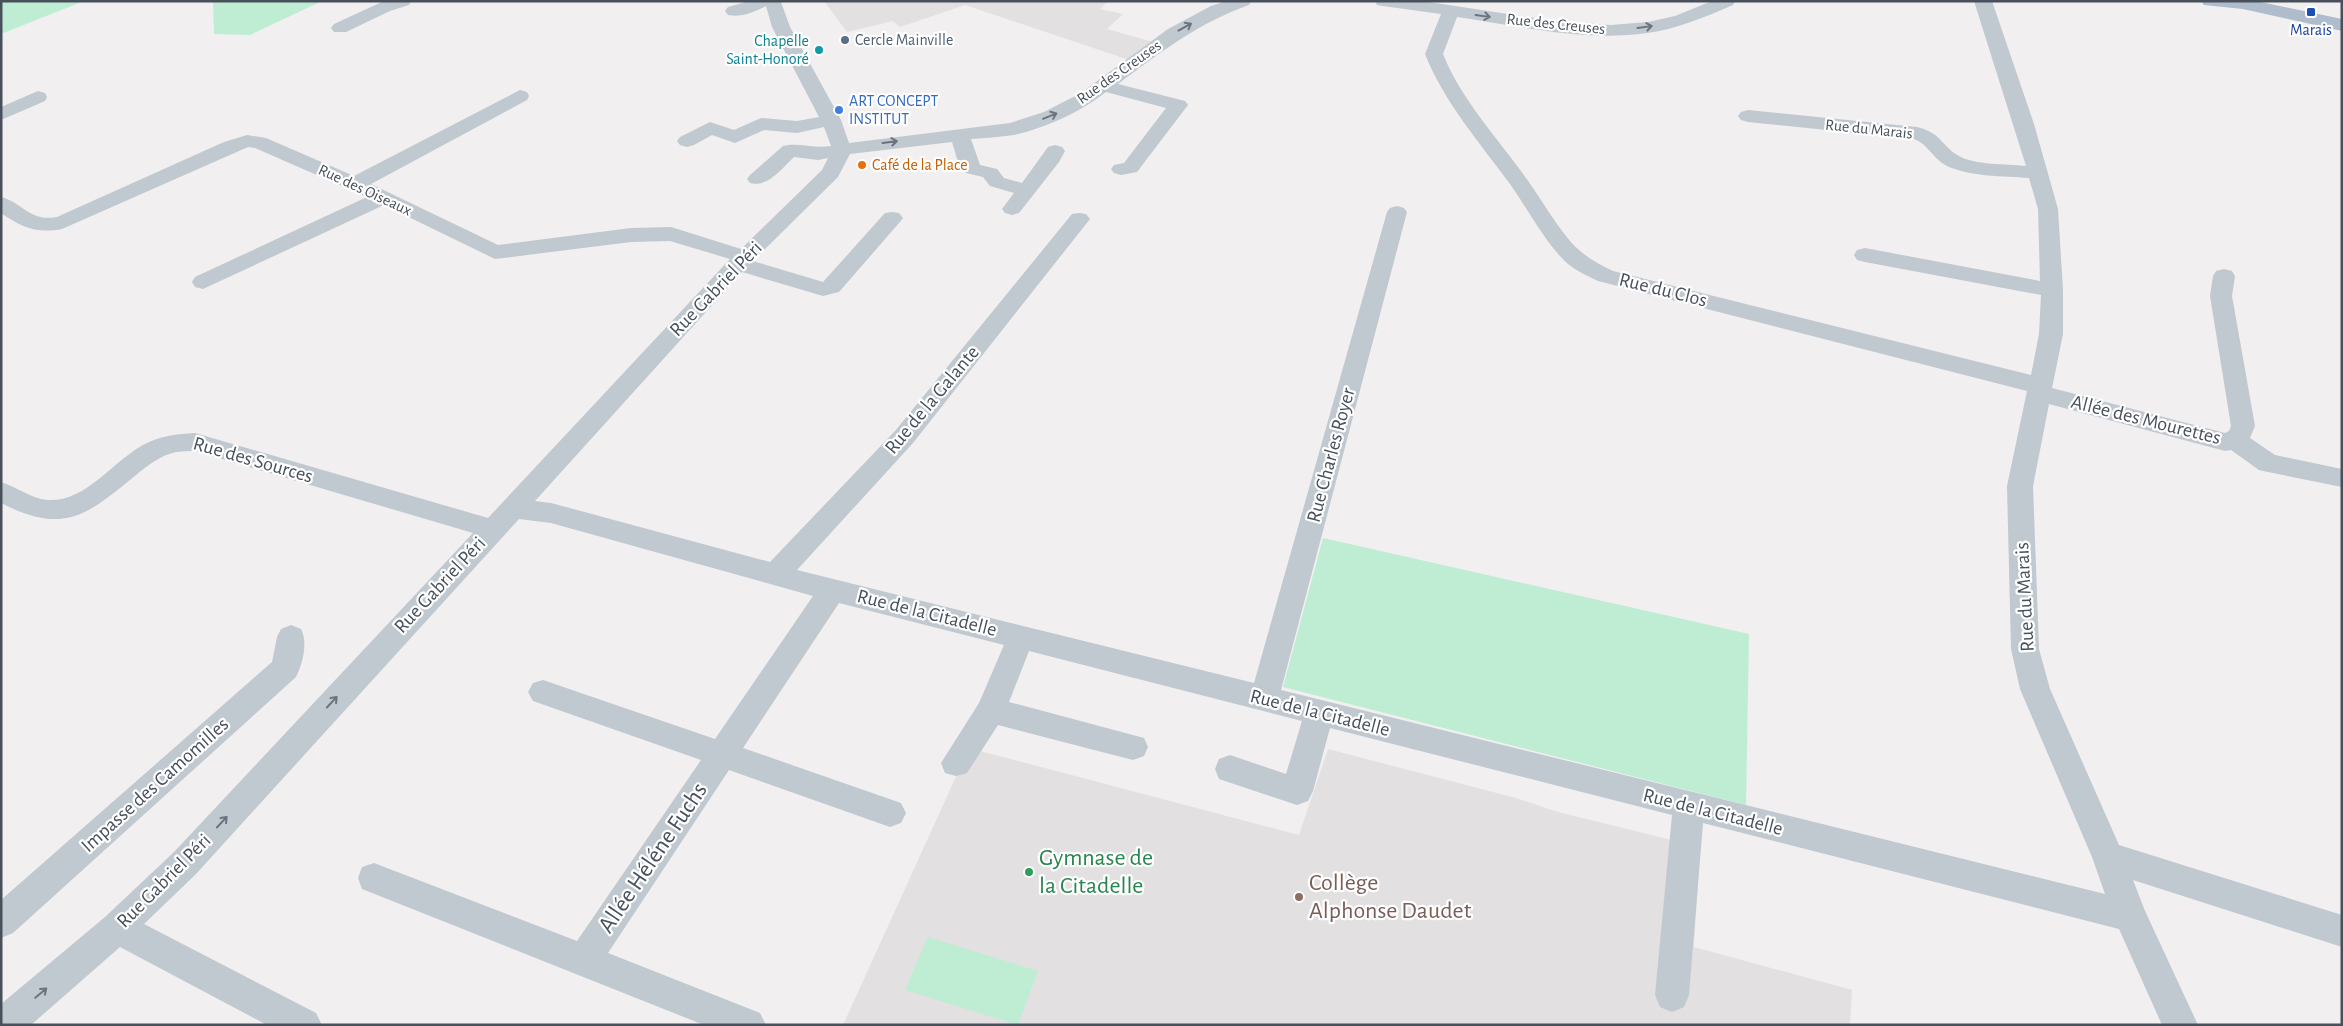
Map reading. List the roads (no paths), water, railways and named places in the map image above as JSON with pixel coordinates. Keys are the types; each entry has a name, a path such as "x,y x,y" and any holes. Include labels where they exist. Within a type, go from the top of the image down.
{"main road":[{"path":"2210,1 2243,4 2342,25"}],"street":[{"path":"340,28 384,7 403,1"},
{"name":"Rue des Creuses","path":"757,179 790,150 818,154 1013,129 1051,116 1088,97 1174,33 1217,10 1243,1"},
{"name":"Rue des Creuses","path":"1383,1 1555,26 1629,29 1665,24 1698,14 1726,1"},
{"name":"Rue du Marais","path":"1983,1 2024,124 2048,209 2052,290 2051,334 2020,486 2025,649 2035,688 2108,857 2130,916 2180,1025"},
{"path":"734,11 773,3 781,27 832,122 842,150"},
{"name":"Rue du Clos","path":"1451,11 1435,49 1434,59 1490,146 1517,179 1576,261 1594,272 2040,390"},
{"path":"1104,86 1178,105 1130,168 1121,169"},
{"path":"355,184 520,96"},
{"path":"1,114 38,97"},
{"name":"Rue du Marais","path":"1748,116 1917,133 1928,136 1937,142 1943,153 1959,163 2038,173"},
{"path":"687,141 710,128 735,137 761,124 797,127 832,122"},
{"path":"960,135 969,165 990,172 997,182 1026,190"},
{"name":"Rue des Oiseaux","path":"1,203 34,226 46,227 62,223 231,146 248,141 259,142 384,197 494,252 631,235 671,234 824,289 831,286 892,218"},
{"name":"Rue Gabriel Péri","path":"4,1025 117,928 185,863 741,260 831,173 842,150"},
{"path":"1012,209 1052,158 1054,151"},
{"path":"203,282 384,197"},
{"name":"Rue Charles Royer","path":"1264,699 1397,212"},
{"name":"Rue de la Galante","path":"776,574 904,437 1080,219"},
{"path":"1865,256 2052,290"},
{"name":"Allée des Mourettes","path":"2040,390 2225,442 2236,441 2241,436 2243,426 2221,296 2224,276"},
{"name":"Rue des Sources","path":"1,492 49,511 64,510 92,496 153,449 169,443 184,441 195,442 501,519"},
{"path":"2236,441 2268,463 2342,478"},
{"name":"Rue de la Citadelle","path":"501,519 551,513 832,590 2130,916"},
{"name":"Allée Héléne Fuchs","path":"584,960 832,590"},
{"name":"Impasse des Camomilles","path":"1,922 286,668 291,637"},
{"path":"956,763 991,710 1021,637"},
{"path":"543,692 890,813"},
{"path":"991,710 1134,747"},
{"path":"1230,769 1297,792 1319,712"},
{"path":"1672,995 1689,806"},
{"path":"2108,857 2342,931"},
{"path":"374,878 748,1025"},
{"path":"117,928 304,1025"}],"place":[{"name":"Marais","path":"2311,12"},
{"name":"Cercle Mainville","path":"845,40"},
{"name":"Chapelle Saint-Honoré","path":"819,50"},
{"name":"ART CONCEPT INSTITUT","path":"839,110"},
{"name":"Café de la Place","path":"862,165"},
{"name":"Gymnase de la Citadelle","path":"1029,872"},
{"name":"Collège Alphonse Daudet","path":"1299,897"}]}
